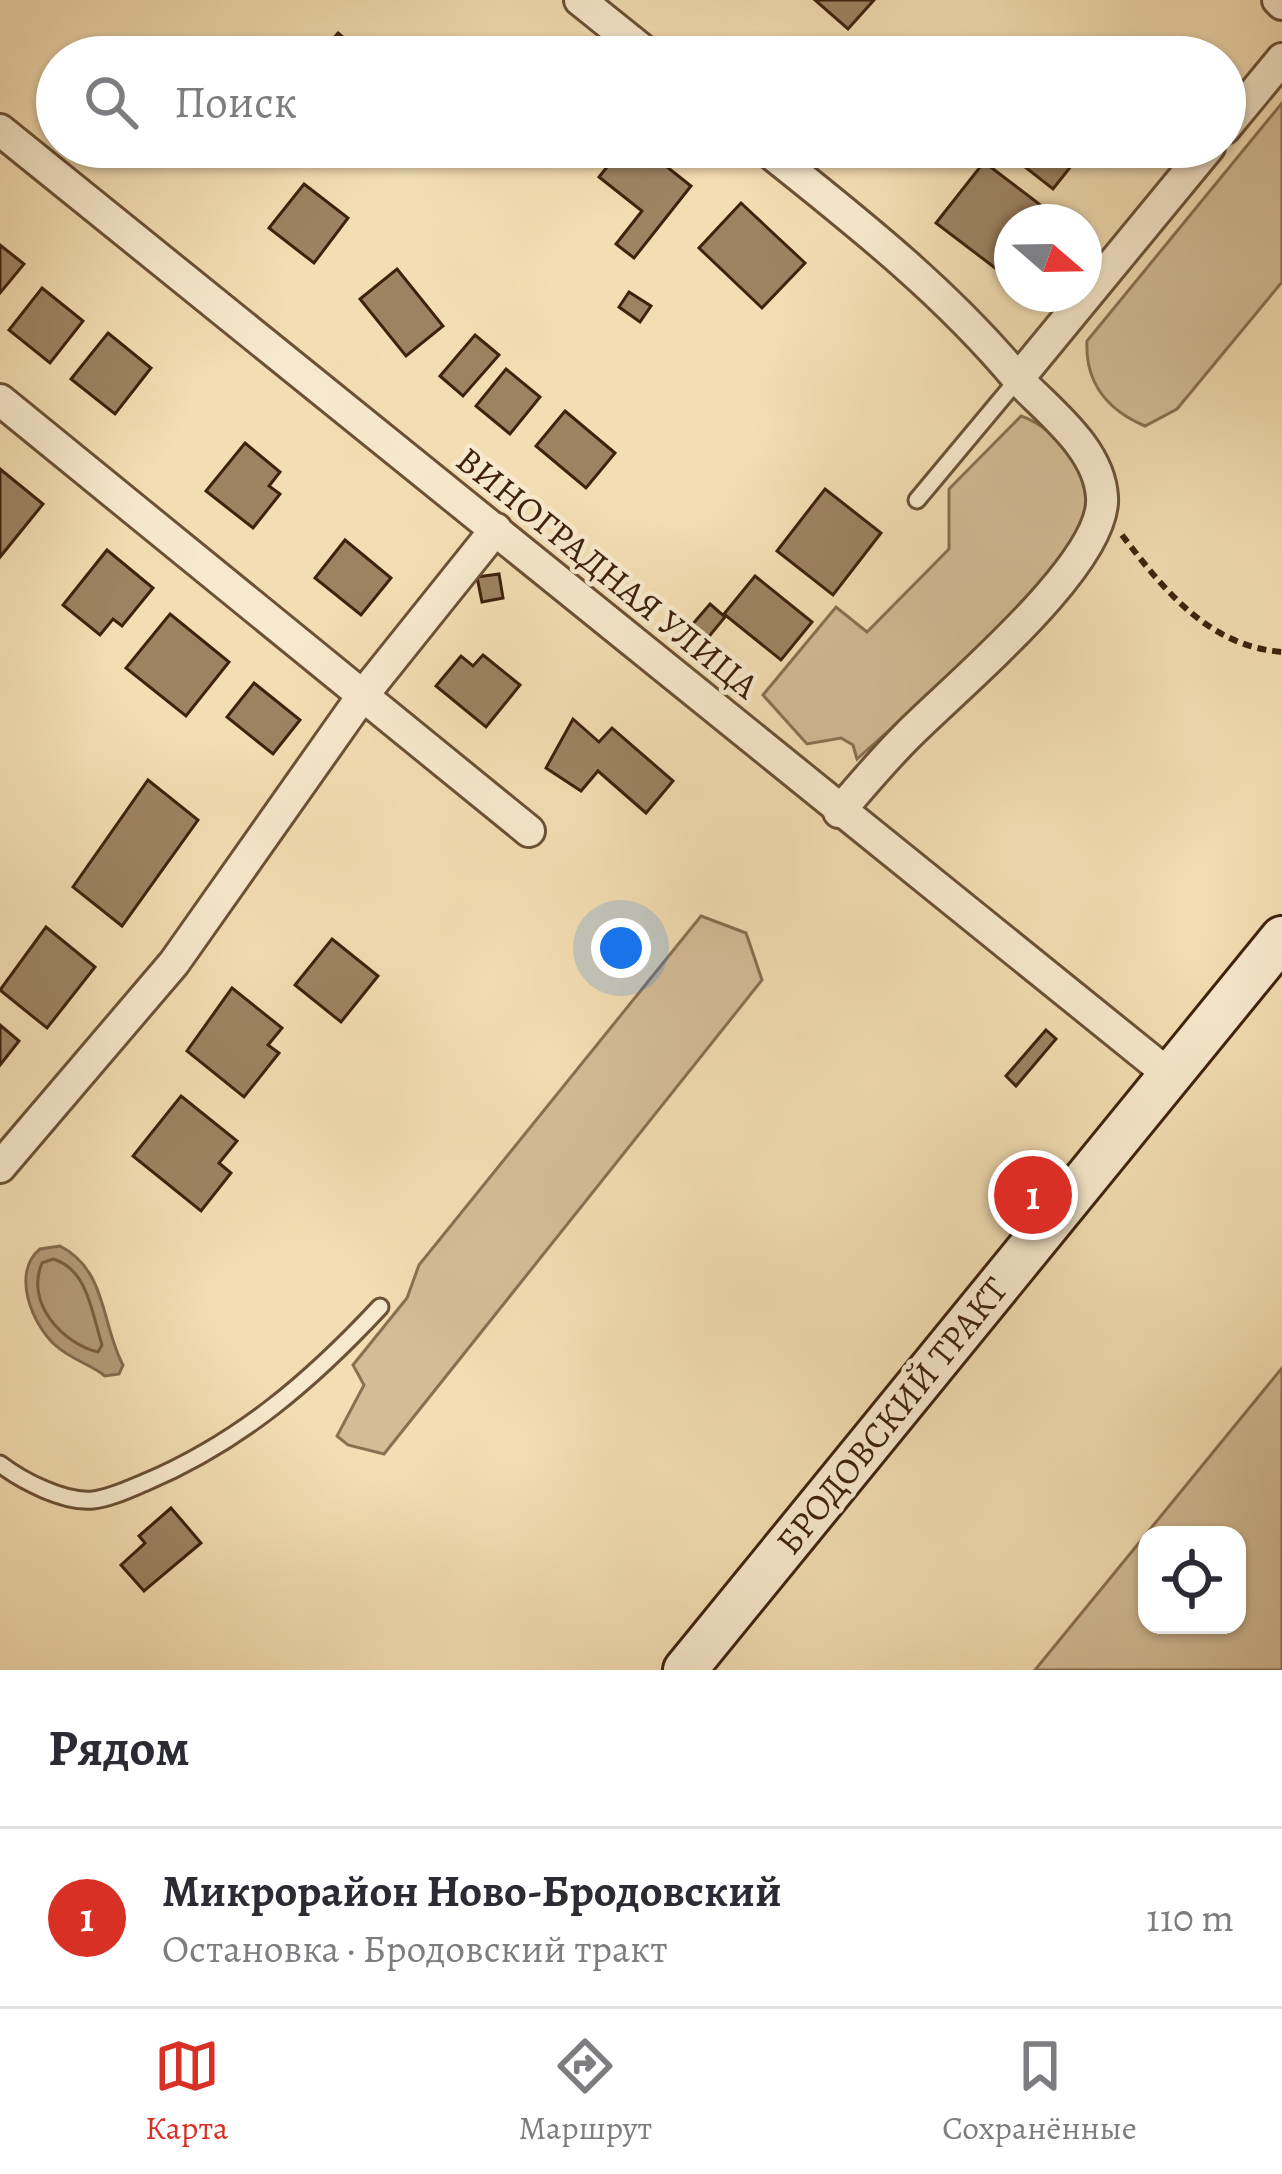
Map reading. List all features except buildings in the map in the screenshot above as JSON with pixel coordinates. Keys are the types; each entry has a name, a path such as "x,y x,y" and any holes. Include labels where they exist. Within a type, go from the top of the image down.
{"main road":[{"name":"БРОДОВСКИЙ ТРАКТ","path":"685,1670 1167,1073 1282,938"}],"street":[{"path":"580,0 625,36"},
{"path":"1246,102 1282,58"},
{"name":"ВИНОГРАДНАЯ УЛИЦА","path":"0,130 36,159"},
{"name":"ВИНОГРАДНАЯ УЛИЦА","path":"47,168 1167,1073"},
{"path":"788,168 976,329 1085,451 1099,479 1102,508 1081,556 985,664 910,732 839,812"},
{"path":"1018,379 1192,168"},
{"path":"0,400 529,831"},
{"path":"0,1168 219,905 363,695 496,529"}],"lane":[{"path":"917,500 1018,379"},
{"path":"0,1464 75,1499 96,1500 126,1490 188,1462 273,1410 314,1378 380,1307"}],"path":[{"path":"1102,508 1147,568 1203,624 1250,649 1282,652"}],"shaded area":[{"path":"1282,103 1282,282 1177,409 1145,426 1120,412 1101,393 1090,369 1087,341 1229,168 1246,168 1246,147"},
{"path":"1021,416 1048,431 1078,470 1086,502 1085,518 1074,540 984,642 857,759 853,745 841,738 807,744 763,695 836,607 867,632 949,549 949,489"},
{"path":"701,916 746,933 762,980 384,1454 348,1445 337,1436 364,1385 353,1365 407,1298 419,1265"},
{"path":"1282,1368 1282,1670 1035,1670 1138,1544 1138,1634 1246,1634 1246,1526 1153,1526"}],"water":[{"path":"60,1246 75,1256 95,1283 123,1365 119,1374 105,1376 61,1350 32,1312 26,1284 31,1259 40,1249"}],"place":[{"name":"Микрорайон Ново-Бродовский","path":"1033,1195"}]}
